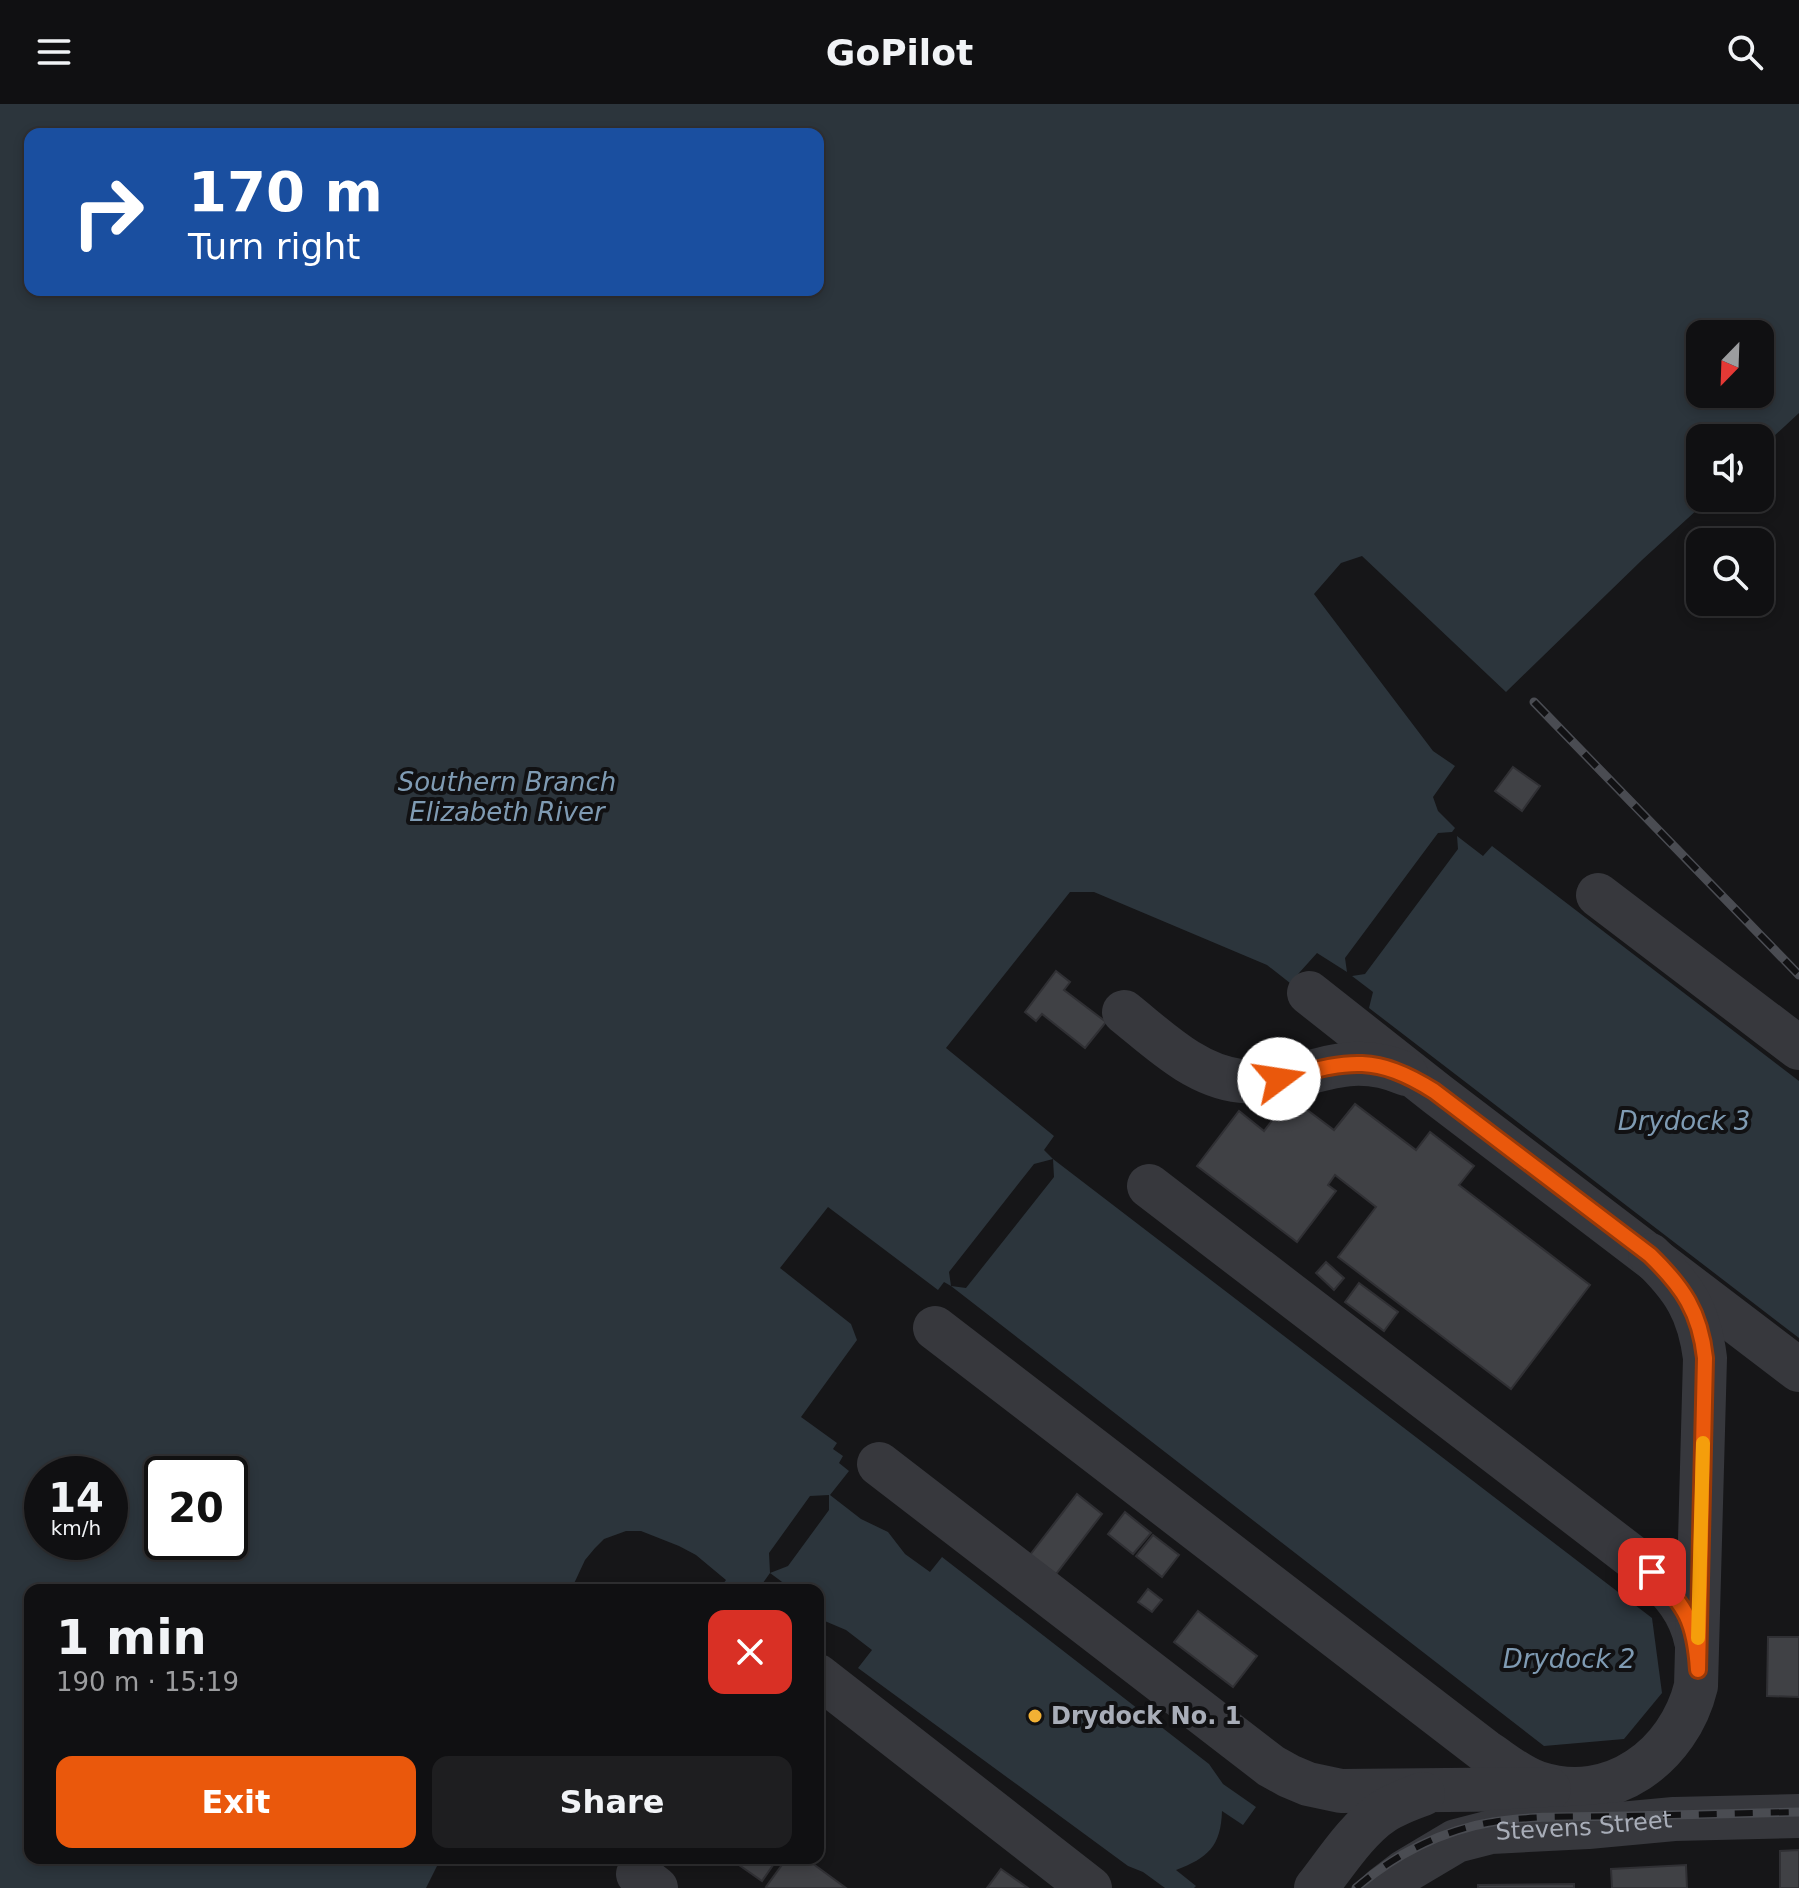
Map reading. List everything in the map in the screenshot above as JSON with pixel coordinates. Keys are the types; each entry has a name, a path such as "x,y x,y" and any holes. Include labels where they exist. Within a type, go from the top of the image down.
{"street":[{"path":"1598,895 1799,1048"},
{"path":"1309,993 1799,1370"},
{"path":"1124,1012 1179,1055 1205,1071 1223,1077 1261,1082 1341,1064 1359,1063 1402,1072 1434,1091"},
{"path":"1149,1186 1652,1572 1677,1598 1691,1622 1698,1670"},
{"path":"1271,1766 1324,1789 1359,1792 1452,1791 1581,1801 1642,1768 1667,1747 1692,1703 1698,1670 1705,1358 1699,1322 1690,1303 1668,1272 1650,1255"},
{"path":"935,1328 1485,1751 1530,1780 1581,1801"},
{"path":"879,1464 1359,1835 1404,1879"},
{"path":"824,1681 1090,1888"},
{"path":"1316,1888 1381,1813 1424,1794 1452,1791"},
{"name":"Stevens Street","path":"1404,1879 1456,1841 1581,1801 1674,1819 1799,1816"}],"water":[{"name":"Southern Branch Elizabeth River","path":"0,104 1799,104 1799,413 1774,436 1774,424 1686,424 1686,512 1695,512 1506,692 1362,556 1341,563 1314,594 1433,751 1455,766 1433,797 1438,811 1455,828 1452,832 1438,833 1345,958 1347,972 1317,953 1290,983 1267,965 1094,892 1070,892 946,1048 1054,1136 1044,1150 1053,1159 1034,1164 949,1272 951,1286 944,1282 938,1290 828,1207 780,1268 851,1324 857,1340 801,1417 837,1443 833,1449 843,1456 839,1463 849,1471 830,1495 861,1519 888,1532 905,1554 930,1572 942,1557 1209,1764 1223,1784 1256,1807 1243,1825 1222,1811 1219,1833 1211,1849 1197,1861 1176,1870 1196,1886 1165,1888 1143,1872 1128,1866 858,1668 872,1650 846,1630 824,1621 824,1584 785,1584 770,1573 762,1584 723,1584 726,1580 696,1555 641,1531 626,1531 604,1539 585,1560 574,1584 24,1584 24,1864 438,1864 426,1888 0,1888","holes":["829,1495 829,1510 788,1566 770,1573 769,1553 810,1496"]},
{"name":"Drydock 3","path":"1457,836 1483,856 1492,846 1799,1081 1799,1338 1369,1008 1373,992 1352,976 1365,974 1458,849"},
{"name":"Drydock 2","path":"1053,1159 1652,1618 1662,1693 1624,1739 1544,1746 951,1286 966,1288 1054,1177"}],"building":[{"path":"1513,767 1540,786 1522,811 1495,791"},
{"path":"1056,971 1070,982 1064,990 1106,1022 1085,1048 1042,1014 1036,1021 1025,1012"},
{"path":"1290,1097 1334,1130 1355,1104 1416,1150 1430,1132 1474,1166 1459,1185 1590,1285 1511,1389 1338,1257 1376,1207 1335,1175 1328,1185 1336,1191 1297,1242 1197,1166 1239,1111 1264,1131"},
{"path":"1326,1262 1344,1278 1334,1290 1316,1273"},
{"path":"1359,1283 1398,1312 1384,1331 1345,1302"},
{"path":"1077,1494 1102,1514 1056,1574 1030,1555"},
{"path":"1125,1512 1151,1533 1133,1554 1108,1534"},
{"path":"1153,1535 1179,1555 1162,1577 1136,1556"},
{"path":"1148,1589 1162,1600 1152,1612 1138,1602"},
{"path":"1198,1611 1257,1656 1233,1687 1174,1642"},
{"path":"1768,1637 1799,1637 1799,1697 1767,1696"},
{"path":"1799,1850 1799,1888 1780,1888 1780,1851"},
{"path":"738,1864 774,1864 762,1881"},
{"path":"783,1864 813,1864 846,1888 768,1888"},
{"path":"1686,1865 1687,1888 1612,1888 1611,1869"},
{"path":"1001,1869 1028,1888 987,1888"},
{"path":"1574,1884 1574,1888 1478,1888 1478,1885"}],"railway":[{"path":"1534,702 1799,975"},
{"path":"1356,1888 1386,1865 1420,1846 1455,1831 1493,1822 1543,1817 1799,1812"}],"slow traffic":[{"path":"1698,1638 1703,1443"}],"place":[{"name":"Drydock No. 1","path":"1035,1716"}],"route":[{"path":"1279,1079 1341,1064 1372,1064 1402,1072 1434,1091 1650,1255 1680,1287 1699,1322 1705,1358 1698,1670 1691,1622 1677,1598 1652,1572"}]}
